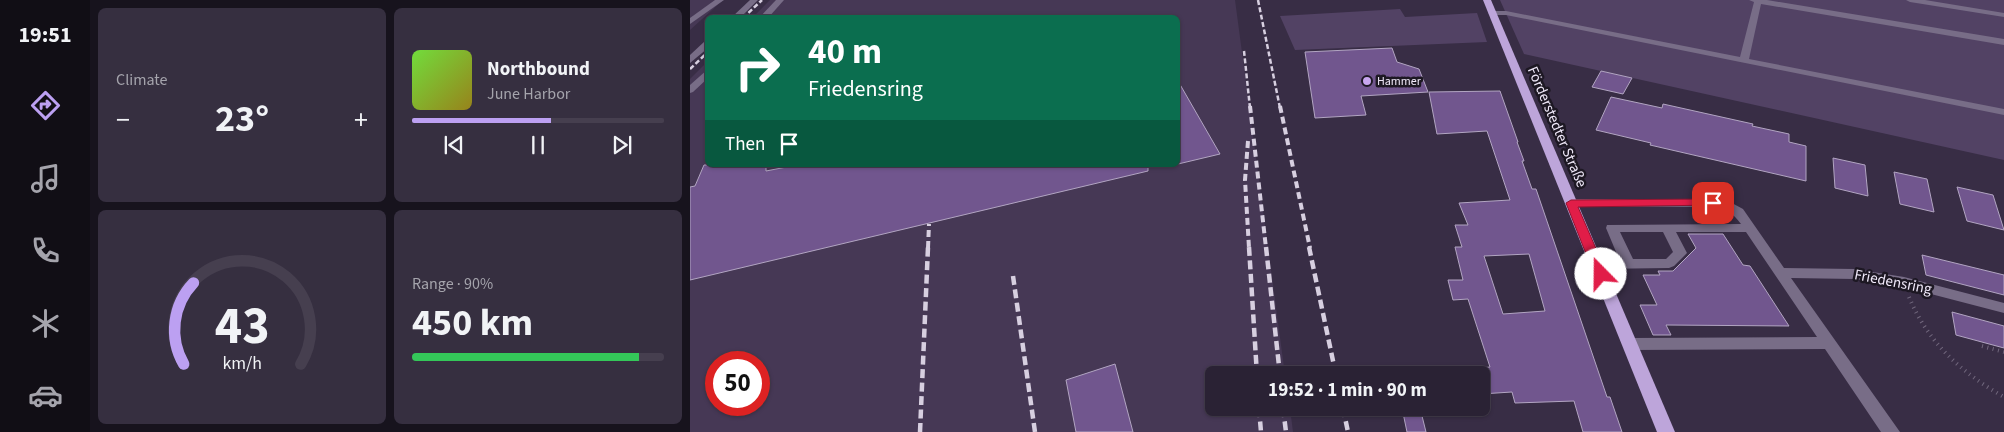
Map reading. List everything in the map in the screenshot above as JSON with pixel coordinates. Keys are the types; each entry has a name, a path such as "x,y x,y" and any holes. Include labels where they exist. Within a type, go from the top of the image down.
{"main road":[{"name":"Förderstedter Straße","path":"1487,0 1666,432"}],"street":[{"path":"690,22 720,0"},
{"path":"738,15 754,0"},
{"path":"766,15 780,0"},
{"path":"1744,60 1756,0 2004,42"},
{"path":"1910,0 2004,15"},
{"path":"1492,13 1506,13 2004,112"},
{"path":"690,60 705,46"},
{"path":"690,90 705,75"},
{"path":"1571,203 1713,203 1726,204 1739,212 1891,432"},
{"path":"1628,264 1612,228 1750,228"},
{"path":"1597,264 1669,263 1680,253 1667,228"},
{"name":"Friedensring","path":"1780,273 1854,274 1904,282 2004,308"},
{"path":"1630,344 1828,343"}],"path":[{"path":"1904,282 1916,316 1926,332 1947,357 1967,374 2004,397"},
{"path":"1982,346 2004,352"}],"shaded area":[{"path":"690,0 723,0 705,15 690,30"},
{"path":"770,0 1235,0 1284,366 1205,366 1205,416 1291,416 1293,432 690,432 690,79 705,64 705,167 1180,167 1180,15 755,15"},
{"path":"1500,0 2004,0 2004,160 1524,54"},
{"path":"1400,9 1405,17 1477,13 1487,42 1295,50 1280,16"}],"building":[{"name":"Hammer","path":"1392,48 1397,62 1419,69 1428,92 1361,96 1366,115 1315,118 1305,52"},
{"path":"1601,71 1632,78 1623,94 1592,87"},
{"path":"1180,84 1220,154 1180,164"},
{"path":"1500,91 1532,189 1536,189 1607,397 1610,397 1622,432 1583,432 1574,401 1515,403 1512,392 1490,393 1490,366 1468,299 1453,300 1448,280 1463,280 1455,247 1462,247 1455,225 1468,225 1459,203 1510,200 1487,131 1437,134 1429,92","holes":["1529,254 1545,311 1503,314 1484,256"]},
{"path":"1611,97 1662,108 1663,104 1789,134 1789,142 1806,146 1806,181 1650,145 1651,143 1596,130"},
{"path":"1833,158 1865,165 1868,196 1835,188"},
{"path":"704,165 705,167 766,167 766,171 787,167 1148,167 1148,171 690,280 690,187 695,186"},
{"path":"1894,172 1927,179 1934,212 1900,204"},
{"path":"1957,187 1993,195 2004,230 1967,221"},
{"path":"1688,234 1723,234 1743,265 1750,266 1789,326 1666,325 1671,335 1653,335 1640,305 1657,305 1643,275 1660,275 1658,271 1673,271 1696,248"},
{"path":"1922,255 2004,275 2004,295 1926,275"},
{"path":"1952,312 2004,326 2004,348 1956,335"},
{"path":"1115,364 1133,432 1076,432 1066,380"},
{"path":"1404,416 1422,416 1426,432 1407,432"}],"railway":[{"path":"746,15 762,0"},
{"path":"1258,0 1280,108"},
{"path":"1244,51 1250,108"},
{"path":"690,69 705,55"},
{"path":"1250,106 1266,248"},
{"path":"1280,106 1310,248"},
{"path":"1248,141 1245,180 1249,248"},
{"path":"928,248 929,224"},
{"path":"920,432 928,247"},
{"path":"1249,247 1256,366"},
{"path":"1266,247 1279,366"},
{"path":"1309,247 1334,366"},
{"path":"1013,276 1035,432"},
{"path":"1260,416 1261,432"},
{"path":"1284,416 1286,432"},
{"path":"1345,416 1348,432"}],"place":[{"name":"Hammer","path":"1367,81"}],"route":[{"path":"1601,274 1571,203 1713,203"}]}
